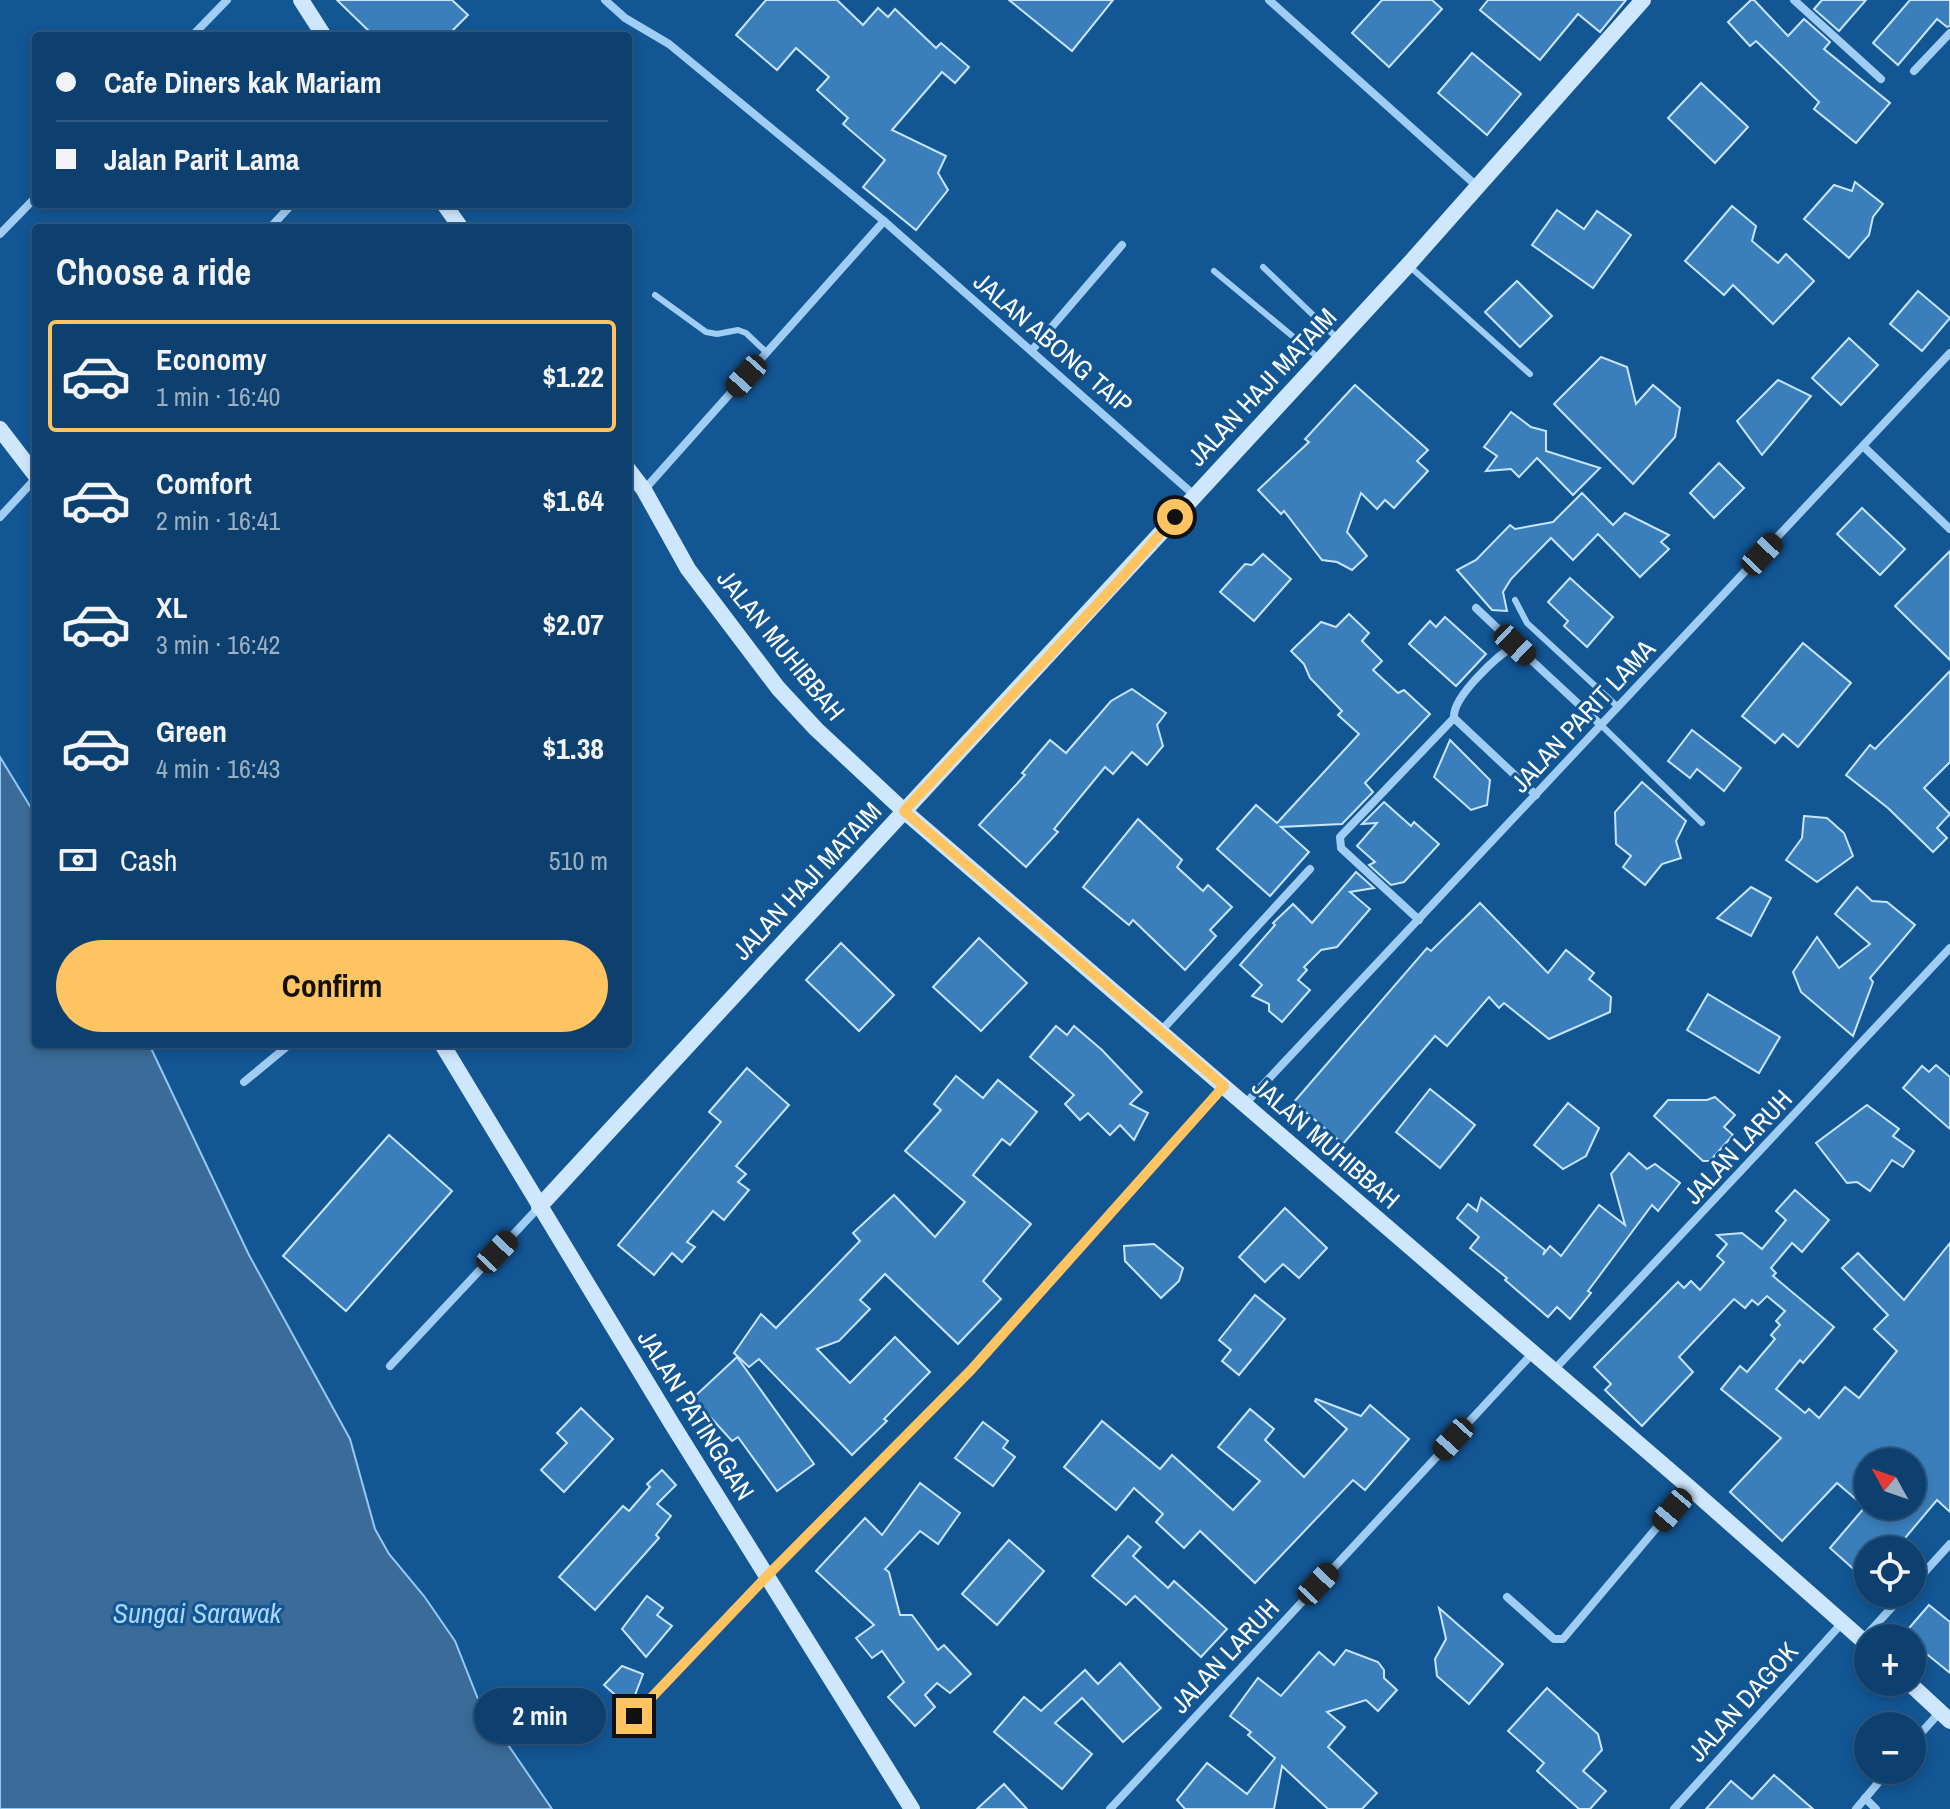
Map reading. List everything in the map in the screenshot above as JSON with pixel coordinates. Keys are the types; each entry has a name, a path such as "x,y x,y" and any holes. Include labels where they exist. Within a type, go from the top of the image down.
{"main road":[{"path":"301,0 321,32"},
{"name":"JALAN HAJI MATAIM","path":"539,1207 1479,188 1643,0"},
{"path":"0,429 32,472"},
{"name":"JALAN MUHIBBAH","path":"632,474 688,569 778,688 816,729 904,811 1854,1632"},
{"name":"JALAN PATINGGAN","path":"445,1048 485,1111 539,1207 912,1809"},
{"path":"1923,1696 1945,1716"}],"street":[{"path":"196,32 227,0"},
{"name":"JALAN ABONG TAIP","path":"605,0 625,18 669,44 884,221 1194,495"},
{"path":"1269,0 1479,188"},
{"path":"1794,0 1881,79"},
{"path":"1914,71 1950,33"},
{"path":"0,234 32,201"},
{"path":"274,224 288,208"},
{"path":"644,490 884,221"},
{"path":"1032,350 1122,245"},
{"name":"JALAN PARIT LAMA","path":"1244,1105 1950,353"},
{"path":"1863,446 1950,529"},
{"path":"0,517 32,481"},
{"path":"1476,608 1601,725"},
{"path":"1515,645 1499,655 1458,701 1453,710 1454,718 1536,795"},
{"path":"1419,920 1341,848 1340,837 1454,718"},
{"path":"1161,1031 1310,869"},
{"name":"JALAN LARUH","path":"1553,1371 1950,948"},
{"path":"244,1082 285,1048"},
{"path":"634,1716 971,1370 1224,1086"},
{"name":"JALAN HAJI MATAIM","path":"390,1366 539,1207"},
{"name":"JALAN LARUH","path":"1110,1809 1532,1354"},
{"path":"1507,1597 1554,1639 1563,1639 1690,1488"},
{"path":"1926,1571 1950,1544"},
{"path":"1880,1624 1893,1608"},
{"name":"JALAN DAGOK","path":"1674,1809 1843,1622"},
{"path":"1926,1732 1945,1716"},
{"path":"1856,1809 1877,1784"},
{"path":"1865,1798 1876,1809"}],"lane":[{"path":"1408,265 1530,374"},
{"path":"1263,267 1338,339"},
{"path":"1214,271 1320,359"},
{"path":"655,295 706,332 717,334 738,330 746,333 767,353"},
{"path":"1515,600 1527,623 1618,707"},
{"path":"1601,725 1702,823"}],"water":[{"name":"Sungai Sarawak","path":"0,757 32,809 32,1048 151,1048 249,1255 350,1439 375,1529 389,1554 424,1596 455,1641 480,1704 552,1809 0,1809"}],"building":[{"path":"337,0 452,0 468,15 451,32 370,32"},
{"path":"766,0 837,0 863,25 878,8 888,17 895,9 936,48 941,43 969,67 955,83 942,72 892,130 946,156 938,173 948,190 916,230 863,187 885,160 843,124 848,118 817,90 829,77 796,48 777,70 736,35"},
{"path":"1009,0 1113,0 1072,51"},
{"path":"1382,0 1432,0 1442,9 1389,67 1352,33"},
{"path":"1488,0 1626,0 1600,32 1578,14 1540,60 1480,10"},
{"path":"1751,0 1788,36 1804,19 1830,42 1824,49 1890,103 1856,143 1814,109 1819,102 1756,41 1750,46 1728,22"},
{"path":"1822,0 1866,0 1839,31 1814,9"},
{"path":"1910,0 1950,0 1950,26 1937,19 1898,65 1873,43"},
{"path":"1472,53 1521,94 1487,135 1438,93"},
{"path":"1701,83 1748,127 1715,163 1668,118"},
{"path":"1855,182 1883,204 1873,217 1869,235 1849,258 1804,219 1834,185 1852,191"},
{"path":"1732,206 1756,226 1752,241 1778,263 1786,254 1814,281 1773,324 1733,285 1724,295 1685,261"},
{"path":"1557,210 1584,229 1597,211 1631,235 1593,288 1532,245"},
{"path":"1517,281 1552,316 1520,347 1485,312"},
{"path":"1918,291 1950,318 1922,351 1890,324"},
{"path":"1849,338 1878,365 1841,405 1812,378"},
{"path":"1601,357 1627,367 1636,404 1653,385 1680,408 1675,437 1633,484 1554,404"},
{"path":"1778,380 1811,396 1762,455 1737,421"},
{"path":"1355,385 1428,450 1417,461 1428,471 1394,508 1385,500 1377,509 1361,493 1347,532 1367,556 1352,570 1337,562 1322,560 1284,511 1281,514 1258,490 1309,442 1305,439"},
{"path":"1511,412 1531,427 1546,431 1546,451 1600,468 1573,495 1537,458 1519,477 1511,469 1486,471 1497,456 1484,447"},
{"path":"1719,463 1744,488 1714,518 1690,493"},
{"path":"1582,493 1613,525 1625,513 1669,535 1661,542 1669,549 1640,577 1598,534 1573,560 1551,538 1511,579 1503,592 1507,611 1492,610 1457,570 1476,560 1510,525 1515,529 1553,522"},
{"path":"1862,508 1905,549 1880,575 1837,534"},
{"path":"1950,551 1950,660 1895,606"},
{"path":"1263,554 1291,579 1254,621 1220,592 1245,564 1252,565"},
{"path":"1570,578 1613,617 1587,647 1564,626 1568,621 1548,602"},
{"path":"1349,614 1369,633 1362,641 1382,661 1373,670 1398,693 1404,690 1430,714 1365,783 1373,792 1342,824 1281,827 1309,852 1270,896 1217,849 1256,805 1277,823 1359,734 1338,715 1342,711 1310,678 1304,664 1291,651 1321,622 1336,627"},
{"path":"1445,617 1486,654 1456,686 1409,644 1430,621 1436,627"},
{"path":"1803,643 1851,683 1798,747 1783,734 1775,743 1742,716"},
{"path":"1950,671 1950,762 1924,788 1950,814 1937,828 1947,838 1933,852 1888,808 1846,775 1870,745 1875,749"},
{"path":"1132,689 1166,713 1157,725 1163,746 1147,765 1132,752 1113,774 1105,767 1054,829 1058,832 1026,867 979,825 1025,775 1022,773 1050,740 1066,753 1111,701"},
{"path":"1692,730 1741,768 1724,791 1697,769 1690,778 1668,761"},
{"path":"1450,740 1490,780 1487,805 1471,810 1434,777"},
{"path":"1642,782 1686,821 1676,841 1681,858 1662,864 1645,885 1623,867 1631,856 1616,844 1615,812"},
{"path":"1384,802 1411,826 1414,822 1439,844 1404,882 1391,885 1369,865 1375,862 1357,846 1377,823 1362,824"},
{"path":"1804,816 1827,818 1844,833 1853,856 1817,882 1786,860 1802,838"},
{"path":"1138,819 1182,860 1177,867 1203,891 1208,885 1232,907 1210,930 1216,936 1185,970 1133,920 1129,925 1083,887"},
{"path":"1356,872 1374,888 1350,892 1370,909 1337,947 1321,950 1304,967 1307,970 1298,980 1310,990 1282,1022 1269,1011 1269,1004 1252,996 1262,985 1240,965 1275,925 1273,923 1293,904 1312,923"},
{"path":"1751,887 1771,898 1751,936 1717,918"},
{"path":"1857,887 1872,901 1887,902 1915,925 1870,978 1873,982 1853,1036 1801,992 1793,972 1817,937 1839,968 1870,944 1835,914"},
{"path":"1480,903 1548,973 1566,950 1594,973 1589,979 1611,997 1610,1012 1549,1039 1504,1003 1499,1008 1489,997 1447,1046 1435,1036 1343,1144 1294,1102 1427,948 1431,951"},
{"path":"979,938 1027,983 981,1031 933,987"},
{"path":"841,943 894,995 859,1031 806,980"},
{"path":"1708,994 1780,1037 1759,1073 1687,1030"},
{"path":"1056,1026 1067,1035 1074,1026 1142,1092 1130,1104 1148,1113 1134,1140 1120,1125 1110,1135 1088,1113 1080,1120 1065,1104 1074,1095 1030,1057"},
{"path":"1936,1065 1950,1077 1950,1129 1903,1088 1922,1066 1929,1072"},
{"path":"747,1068 789,1105 736,1166 746,1174 738,1182 749,1190 724,1220 713,1211 687,1242 695,1247 682,1262 672,1253 654,1275 618,1245 721,1122 709,1112"},
{"path":"956,1076 983,1098 998,1080 1037,1112 1010,1145 1002,1139 973,1175 1031,1224 983,1281 1001,1299 958,1344 885,1274 860,1300 870,1309 839,1341 817,1349 850,1383 895,1337 930,1372 852,1455 759,1359 749,1367 734,1353 761,1314 776,1328 860,1241 853,1233 894,1195 935,1237 965,1202 905,1151 941,1110 934,1104"},
{"path":"1430,1089 1475,1125 1440,1168 1396,1132"},
{"path":"1715,1097 1735,1115 1724,1127 1733,1135 1710,1161 1703,1161 1654,1116 1668,1100 1707,1100"},
{"path":"1568,1103 1599,1128 1586,1156 1563,1169 1534,1145"},
{"path":"1867,1105 1899,1129 1893,1136 1914,1151 1903,1167 1892,1160 1870,1191 1857,1182 1847,1183 1816,1143"},
{"path":"389,1135 452,1191 346,1311 283,1256"},
{"path":"1629,1153 1647,1169 1655,1164 1680,1183 1658,1211 1652,1205 1570,1319 1557,1307 1548,1317 1470,1248 1479,1237 1457,1218 1468,1204 1477,1211 1481,1198 1545,1250 1543,1255 1550,1246 1561,1256 1599,1205 1625,1225 1611,1174"},
{"path":"1795,1190 1829,1220 1802,1252 1792,1243 1771,1268 1776,1273 1773,1276 1834,1327 1776,1389 1805,1413 1809,1409 1819,1418 1845,1387 1859,1398 1897,1351 1874,1329 1888,1315 1842,1268 1858,1253 1904,1300 1950,1243 1950,1512 1937,1500 1926,1513 1926,1448 1854,1448 1854,1498 1837,1483 1782,1541 1730,1492 1781,1438 1721,1389 1740,1366 1747,1372 1775,1339 1771,1335 1780,1325 1776,1321 1785,1311 1767,1296 1758,1305 1752,1300 1745,1308 1734,1299 1679,1357 1693,1372 1642,1426 1605,1390 1611,1384 1594,1367 1678,1282 1684,1288 1691,1281 1700,1290 1724,1262 1717,1256 1727,1244 1717,1235 1742,1233 1762,1249 1786,1220 1776,1211"},
{"path":"1285,1208 1327,1248 1299,1278 1283,1264 1265,1282 1239,1257"},
{"path":"1154,1244 1183,1268 1179,1281 1161,1298 1125,1261 1124,1246"},
{"path":"1255,1295 1285,1319 1239,1375 1222,1361 1231,1350 1219,1340"},
{"path":"737,1357 814,1464 777,1491 738,1437 732,1441 693,1398"},
{"path":"1316,1399 1361,1416 1370,1405 1409,1439 1365,1490 1353,1480 1255,1583 1200,1531 1184,1548 1156,1522 1163,1514 1134,1488 1116,1510 1064,1467 1102,1421 1160,1469 1172,1455 1233,1510 1260,1481 1218,1447 1250,1409 1274,1429 1265,1440 1304,1477 1347,1429"},
{"path":"581,1408 613,1439 564,1492 541,1470 567,1443 557,1433"},
{"path":"983,1422 1008,1441 1003,1448 1015,1457 993,1486 955,1458"},
{"path":"662,1470 676,1485 657,1504 671,1516 656,1535 659,1538 595,1610 559,1577 623,1506 629,1511 650,1487 647,1484"},
{"path":"920,1483 960,1513 938,1544 920,1531 885,1569 889,1572 900,1615 912,1615 938,1650 944,1645 971,1674 950,1693 937,1683 925,1695 935,1707 915,1726 888,1697 904,1682 882,1651 872,1658 856,1638 874,1625 816,1571 865,1518 882,1535"},
{"path":"1854,1520 1920,1520 1907,1536 1854,1536 1854,1569 1830,1548"},
{"path":"1128,1536 1141,1547 1133,1556 1168,1588 1174,1581 1227,1629 1201,1657 1135,1596 1126,1605 1092,1576"},
{"path":"1009,1540 1044,1571 997,1625 962,1594"},
{"path":"647,1596 663,1608 657,1615 672,1626 646,1657 622,1629"},
{"path":"1929,1605 1950,1622 1950,1673 1926,1653 1926,1624 1913,1624"},
{"path":"1439,1608 1503,1664 1469,1704 1437,1676 1435,1659 1446,1639"},
{"path":"1346,1650 1378,1662 1384,1670 1384,1678 1397,1690 1378,1711 1366,1700 1327,1712 1345,1727 1328,1747 1377,1793 1362,1809 1328,1809 1282,1766 1274,1809 1185,1809 1177,1800 1207,1763 1247,1794 1275,1758 1248,1735 1251,1732 1230,1716 1258,1678 1281,1696 1319,1652 1334,1665"},
{"path":"1120,1663 1161,1708 1123,1742 1082,1698 1055,1723 1092,1754 1062,1789 994,1732 1024,1697 1041,1711 1085,1670 1098,1684"},
{"path":"622,1666 643,1674 630,1708 604,1685"},
{"path":"1547,1688 1598,1734 1602,1750 1583,1771 1606,1791 1590,1809 1579,1809 1537,1771 1544,1763 1508,1731"},
{"path":"1774,1775 1813,1809 1706,1809 1731,1781 1752,1799"},
{"path":"1004,1784 1027,1809 977,1809"}],"route":[{"path":"634,1716 971,1370 1224,1086 904,811 1175,517"}]}
